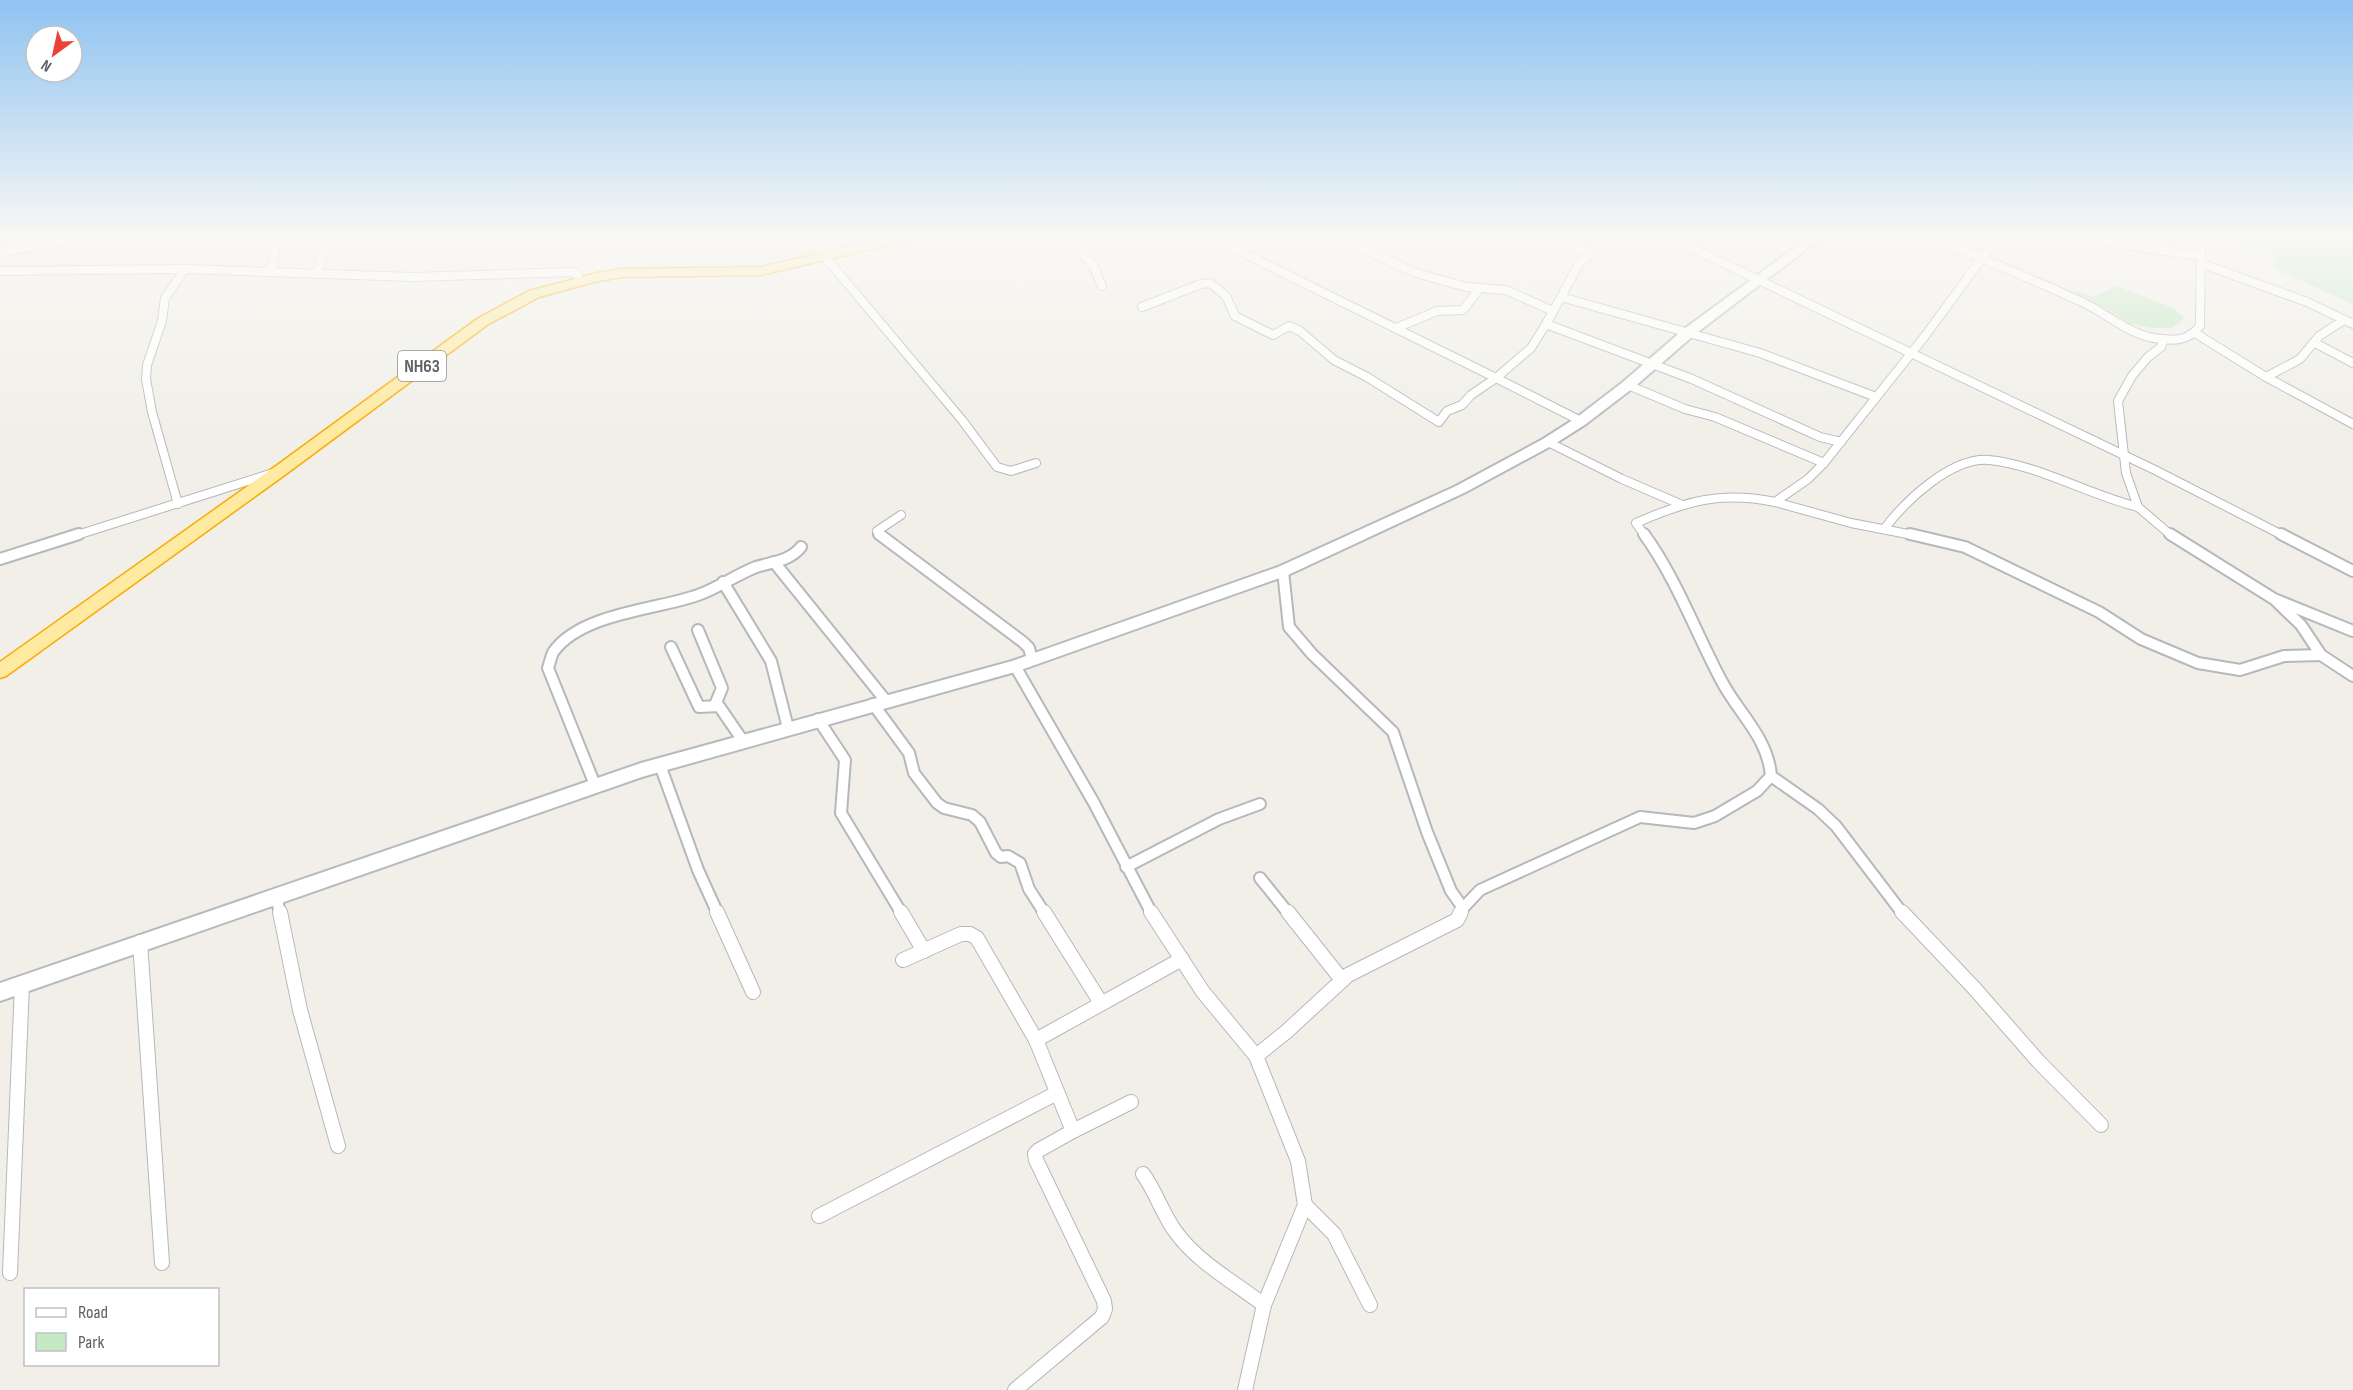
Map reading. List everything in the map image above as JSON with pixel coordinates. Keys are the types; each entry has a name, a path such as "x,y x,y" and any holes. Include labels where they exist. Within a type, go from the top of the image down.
{"highway":[{"name":"NH63","path":"0,671 281,470 482,322 523,300"}],"main road":[{"path":"0,992 595,785 818,719 1014,666 1283,571 1461,489 1548,442 1581,421 1734,300"}],"street":[{"path":"165,300 162,321 147,365 146,379 152,412 178,504"},
{"path":"861,300 962,420 1001,471 1008,472 1036,463"},
{"path":"1142,307 1160,300"},
{"path":"1228,300 1236,316 1260,330 1273,335 1289,326 1300,331 1334,360 1377,383 1439,422 1447,411 1462,405 1529,354 1539,341 1559,300"},
{"path":"1339,300 1581,421"},
{"path":"1396,328 1422,315 1447,308 1463,310 1471,300"},
{"path":"1530,300 1553,311"},
{"path":"1571,300 1831,377 1876,397"},
{"path":"1798,300 2124,456 2353,571"},
{"path":"1775,502 1809,479 1824,463 1950,300"},
{"path":"2076,300 2129,329 2152,338 2176,340 2192,336 2200,326 2202,300"},
{"path":"2302,300 2349,322"},
{"path":"2266,376 2300,359 2319,336 2349,322"},
{"path":"1546,324 1653,364 1820,437 1841,442"},
{"path":"2195,333 2266,376 2353,424"},
{"path":"2138,507 2126,473 2118,401 2132,376 2148,357 2161,347 2163,339"},
{"path":"2315,343 2353,363"},
{"path":"1628,385 1685,409 1715,417 1824,463"},
{"path":"1548,442 1622,479 1680,504"},
{"path":"1885,528 1900,508 1923,488 1960,466 1987,460 2019,466 2113,501 2138,507 2171,534 2274,599 2353,631"},
{"path":"0,559 281,470"},
{"path":"1256,1056 1286,1032 1342,980 1457,920 1463,908 1480,890 1641,817 1694,823 1715,816 1757,791 1771,776 1770,762 1763,743 1722,683 1660,556 1636,523 1680,504 1734,498 1759,498 1841,521 1941,540 1993,559 2099,612 2140,639 2198,663 2240,670 2284,656 2321,655"},
{"path":"901,515 881,527 877,531 879,534 1023,642 1029,648 1032,659"},
{"path":"595,785 548,668 548,659 558,646 575,633 599,622 701,594 723,582 790,557 801,547"},
{"path":"774,562 880,703 909,753 915,774 938,803 944,808 972,815 980,822 996,853 1001,857 1008,856 1016,859 1020,863 1029,889 1101,1003"},
{"path":"1283,571 1289,627 1312,654 1393,732 1427,832 1451,891 1463,908"},
{"path":"723,582 771,661 788,728"},
{"path":"2274,599 2301,625 2321,655 2353,676"},
{"path":"698,630 722,688 715,705"},
{"path":"671,647 699,707 719,706 743,741"},
{"path":"1014,666 1094,803 1146,905 1203,992 1256,1056 1298,1161 1305,1205 1264,1305 1245,1390"},
{"path":"818,719 845,760 847,768 840,803 841,813 924,951"},
{"path":"660,765 698,870 753,992"},
{"path":"1771,776 1818,809 1836,826 1910,921 2101,1125"},
{"path":"1126,867 1219,819 1260,804"},
{"path":"1260,878 1342,980"},
{"path":"276,895 300,1010 338,1146"},
{"path":"903,960 961,934 970,934 977,938 1036,1040 1073,1131"},
{"path":"140,942 162,1263"},
{"path":"1036,1040 1182,959"},
{"path":"10,1274 22,984"},
{"path":"819,1216 1058,1093"},
{"path":"1015,1390 1102,1317 1105,1309 1104,1301 1035,1154 1073,1131 1131,1102"},
{"path":"1143,1174 1151,1184 1174,1229 1187,1245 1264,1305"},
{"path":"1305,1205 1334,1234 1370,1305"}],"green space":[{"path":"2083,300 2152,300 2173,308 2184,318 2172,328 2153,328 2131,324 2109,310"}]}
